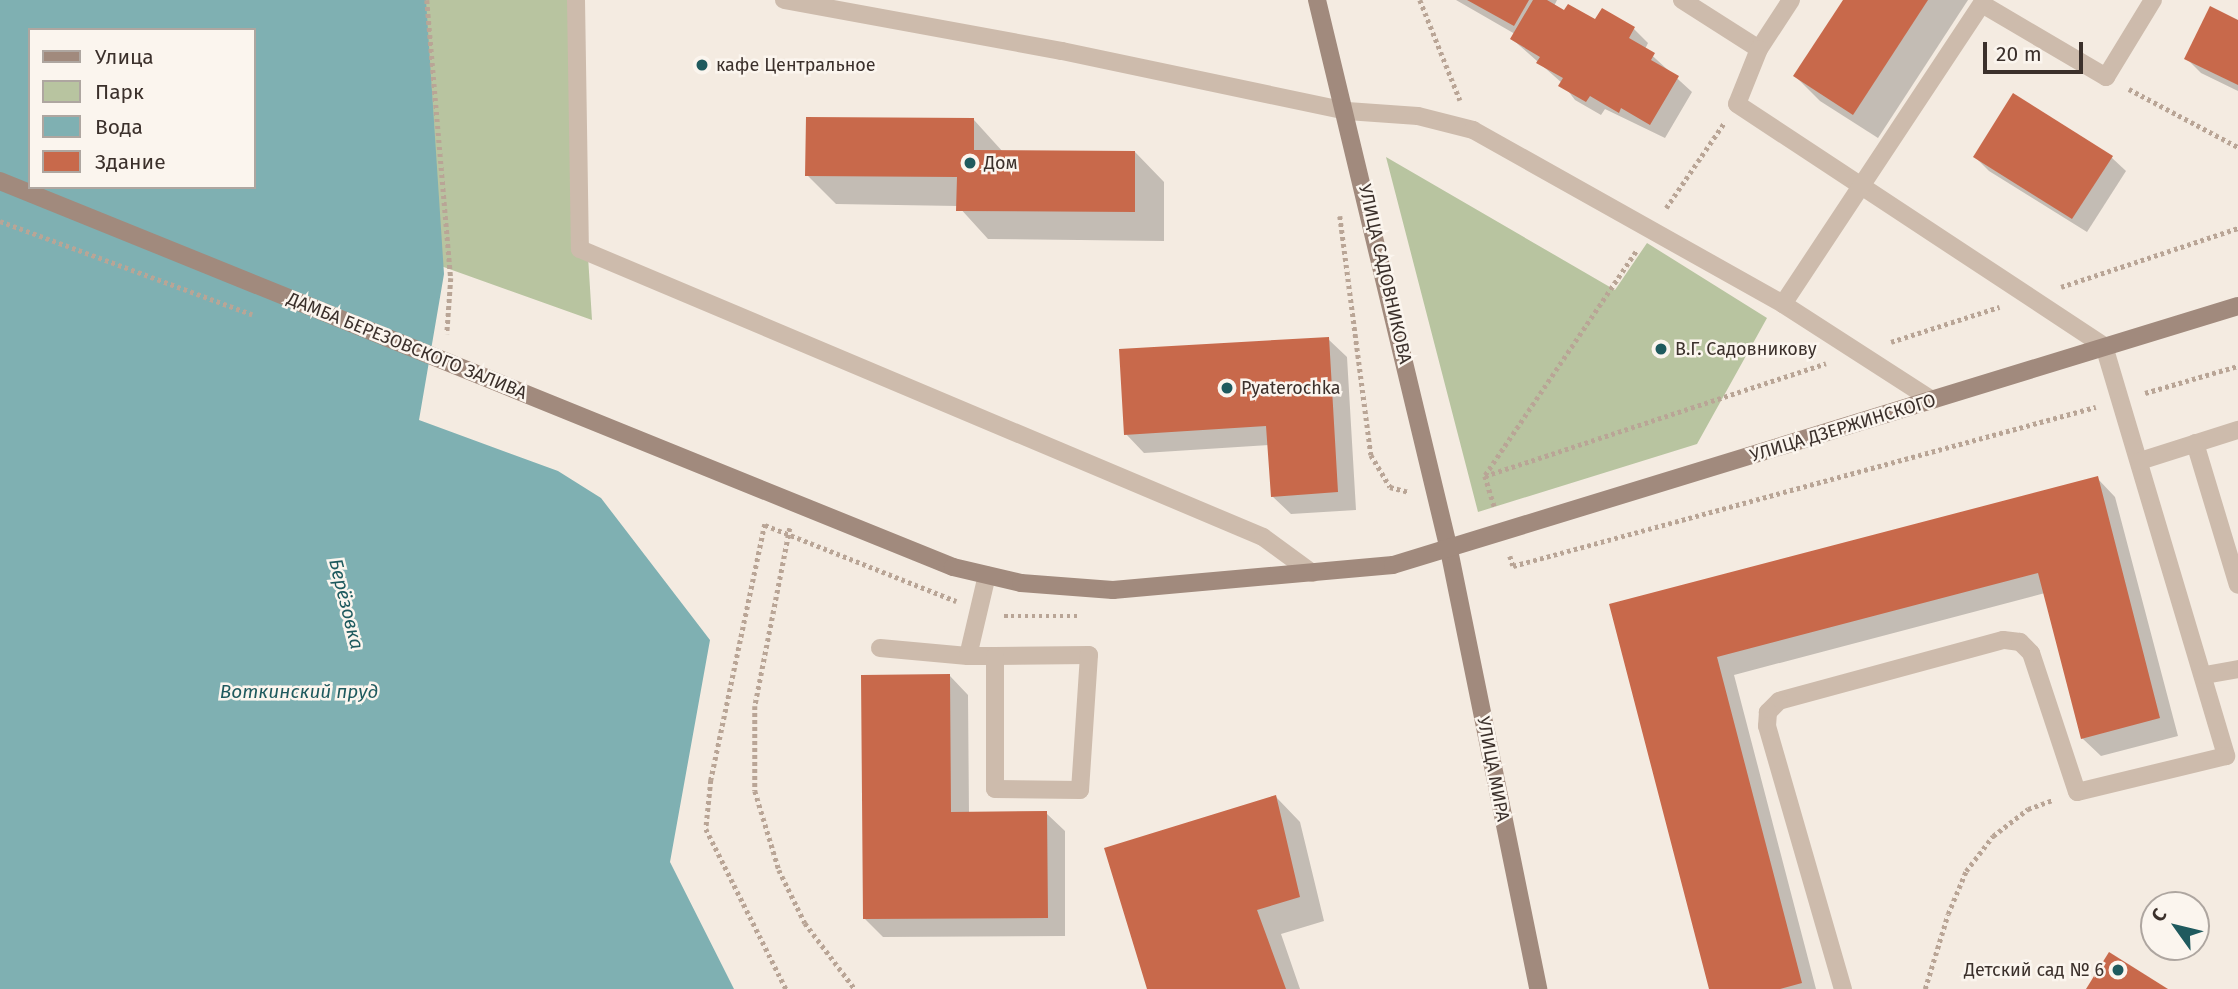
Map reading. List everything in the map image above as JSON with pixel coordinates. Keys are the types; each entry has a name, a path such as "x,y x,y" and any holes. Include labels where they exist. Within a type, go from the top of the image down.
{"main road":[{"name":"УЛИЦА САДОВНИКОВА","path":"1317,0 1347,111 1449,550"},
{"name":"ДАМБА БЕРЕЗОВСКОГО ЗАЛИВА","path":"0,181 814,512 953,567 987,575"},
{"name":"УЛИЦА ДЗЕРЖИНСКОГО","path":"987,575 1021,583 1114,590 1393,565 2238,306"},
{"name":"УЛИЦА МИРА","path":"1449,550 1538,989"}],"lane":[{"path":"576,0 580,249 1264,537 1312,573"},
{"path":"784,0 1062,51 1347,111 1418,116 1473,130 1783,304 1932,400"},
{"path":"1682,0 1759,49"},
{"path":"1791,0 1759,49 1737,104 1857,187 2104,346 2232,755 2077,792 2031,653 2020,642 2003,640 1779,701 1768,712 1767,726 1843,989"},
{"path":"1783,304 1857,187 1983,2 2106,77 2153,0"},
{"path":"2140,461 2238,430"},
{"path":"2195,443 2238,585"},
{"path":"968,656 987,575"},
{"path":"880,648 968,656 1089,655 1080,790 995,789 995,656"},
{"path":"2205,675 2238,669"}],"path":[{"path":"427,0 451,278 447,335"},
{"path":"1420,0 1473,130"},
{"path":"2106,77 2238,147"},
{"path":"1485,476 1737,104"},
{"path":"1339,214 1371,455 1390,487 1410,492"},
{"path":"1513,566 2238,366"},
{"path":"767,513 711,780 706,829 786,989"},
{"path":"778,520 790,527 755,706 751,749 755,790 771,848 805,923 855,989"},
{"path":"1926,989 1957,893 1993,836 2028,809 2077,792"}],"green space":[{"path":"0,0 572,0 592,320 226,189 256,189 256,28 28,28"},
{"path":"1386,157 1615,290 1647,243 1767,318 1697,444 1478,512"}],"water":[{"name":"Воткинский пруд","path":"0,0 426,0 444,274 419,420 558,471 601,498 710,640 670,862 734,989 0,989"}],"building":[{"path":"1467,0 1529,0 1514,26"},
{"path":"1533,0 1547,0 1564,10 1568,4 1595,19 1602,8 1635,27 1629,38 1655,53 1651,60 1679,76 1650,125 1621,108 1619,113 1590,96 1586,102 1558,86 1563,78 1536,63 1540,57 1510,39"},
{"path":"1843,0 1928,0 1853,115 1793,76"},
{"path":"2210,6 2238,20 2238,85 2184,59"},
{"path":"2013,93 2113,156 2072,219 1973,157"},
{"name":"Дом","path":"806,117 974,118 974,150 1135,151 1135,212 956,211 957,177 805,176"},
{"name":"Pyaterochka","path":"1329,337 1338,492 1271,497 1266,426 1124,435 1119,349"},
{"path":"2098,476 2160,718 2081,739 2038,573 1717,657 1802,983 1780,989 1709,989 1609,604"},
{"path":"950,674 951,812 1047,811 1048,918 863,919 861,675"},
{"path":"1276,795 1300,897 1257,910 1286,989 1147,989 1104,848"},
{"name":"Детский сад № 6","path":"2109,952 2168,989 2086,989"}],"place":[{"name":"кафе Центральное","path":"702,65"},
{"name":"Дом","path":"970,163"},
{"name":"В.Г. Садовникову","path":"1661,349"},
{"name":"Pyaterochka","path":"1227,388"},
{"name":"Детский сад № 6","path":"2118,970"}],"water label":[{"name":"Берёзовка","path":"346,604"}]}
